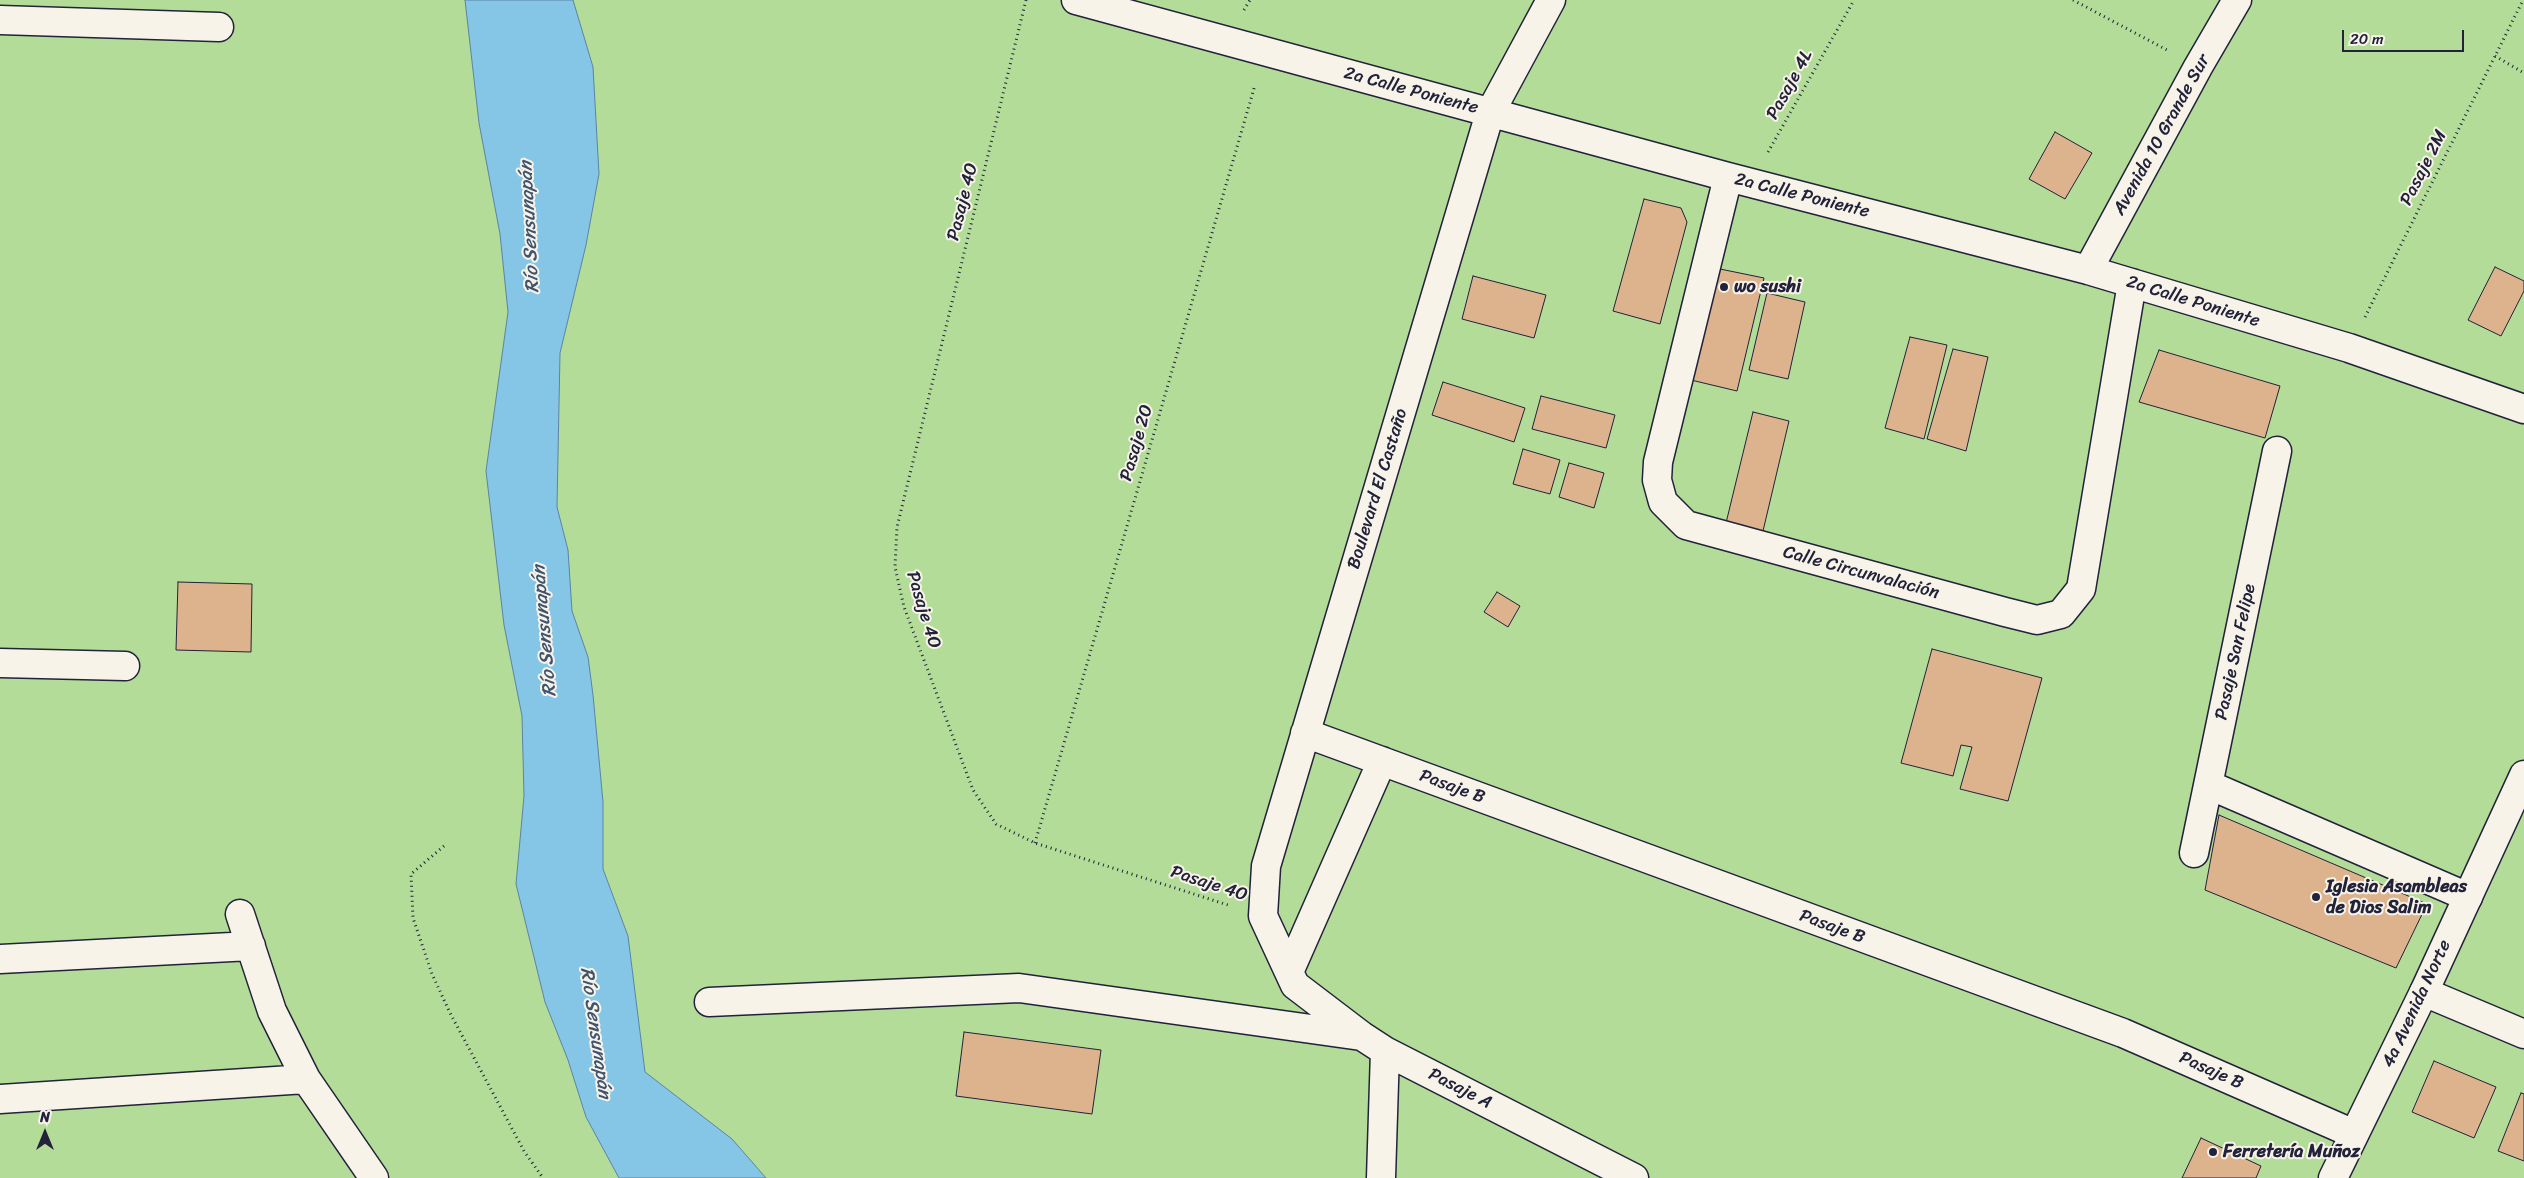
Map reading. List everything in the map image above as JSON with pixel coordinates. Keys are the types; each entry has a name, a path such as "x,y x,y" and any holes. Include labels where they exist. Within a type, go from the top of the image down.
{"street":[{"name":"2a Calle Poniente","path":"1076,0 1739,180 2088,270 2349,348 2524,409"},
{"name":"Boulevard El Castaño","path":"1292,978 1263,916 1266,866 1490,113 1551,0"},
{"name":"Avenida 10 Grande Sur","path":"2088,270 2198,66 2237,0"},
{"path":"0,20 219,27"},
{"name":"Calle Circunvalación","path":"1739,180 1658,462 1657,480 1663,502 1686,525 2005,612 2037,620 2061,614 2080,589 2132,283"},
{"name":"Pasaje San Felipe","path":"2194,853 2277,451"},
{"path":"0,663 125,666"},
{"name":"Pasaje B","path":"1305,733 2123,1033 2354,1134"},
{"path":"1292,978 1382,761"},
{"name":"4a Avenida Norte","path":"2333,1178 2424,992 2524,776"},
{"path":"2208,785 2468,897"},
{"path":"240,914 272,1011 306,1079 374,1178"},
{"path":"0,959 251,946"},
{"name":"Pasaje A","path":"1292,978 1362,1036 1385,1051 1634,1178"},
{"path":"709,1002 1019,988 1362,1036"},
{"path":"2424,992 2524,1034"},
{"path":"1381,1178 1385,1051"},
{"path":"0,1099 306,1079"}],"path":[{"name":"Pasaje 4O","path":"1026,0 897,527 895,567 904,607 973,790 996,824 1035,843 1263,916"},
{"name":"Pasaje 4L","path":"1739,180 1854,0"},
{"path":"2073,0 2198,66"},
{"name":"Pasaje 2M","path":"2349,348 2523,0"},
{"name":"Pasaje 2O","path":"1035,843 1265,51"},
{"path":"2495,56 2524,73"},
{"path":"444,846 411,874 413,918 432,974 450,1013 524,1151 542,1178"}],"green space":[{"path":"0,0 2524,0 2524,1178 0,1178"}],"water":[{"name":"Río Sensunapán","path":"465,0 573,0 593,67 599,174 586,245 560,353 557,507 568,550 572,611 588,657 593,695 603,802 603,869 628,936 645,1072 732,1139 766,1178 619,1178 586,1117 568,1060 545,1002 516,884 524,796 522,716 504,625 486,471 508,312 500,234 479,123"}],"building":[{"path":"2055,132 2092,153 2065,199 2029,179"},
{"path":"1644,199 1681,208 1687,222 1660,324 1613,311"},
{"path":"2495,267 2524,281 2524,291 2501,336 2468,320"},
{"path":"1720,269 1764,278 1737,391 1691,380"},
{"path":"1473,276 1546,295 1534,338 1462,319"},
{"path":"1767,293 1805,302 1788,379 1749,370"},
{"path":"1910,337 1947,345 1924,439 1885,428"},
{"path":"1953,349 1988,357 1966,451 1927,439"},
{"path":"2159,350 2280,386 2265,438 2139,402"},
{"path":"1443,382 1525,408 1514,442 1432,415"},
{"path":"1541,396 1615,415 1606,448 1532,429"},
{"path":"1753,412 1789,421 1763,531 1726,523"},
{"path":"1523,449 1560,460 1550,494 1513,484"},
{"path":"1569,463 1604,473 1594,508 1559,497"},
{"path":"178,582 252,584 251,652 176,650"},
{"path":"1497,592 1520,606 1508,627 1484,612"},
{"path":"1932,649 2042,678 2008,801 1960,789 1972,747 1961,745 1953,776 1901,763"},
{"name":"Iglesia Asambleas de Dios Salim","path":"2219,815 2427,904 2396,968 2205,890"},
{"path":"964,1032 1101,1050 1092,1114 956,1096"},
{"path":"2434,1061 2496,1087 2474,1138 2412,1112"},
{"path":"2521,1093 2524,1094 2524,1161 2498,1151"},
{"name":"Ferretería Muñoz","path":"2201,1138 2261,1166 2256,1178 2182,1178"}],"place":[{"name":"wo sushi","path":"1724,287"},
{"name":"Iglesia Asambleas de Dios Salim","path":"2316,897"},
{"name":"Ferretería Muñoz","path":"2213,1152"}]}
